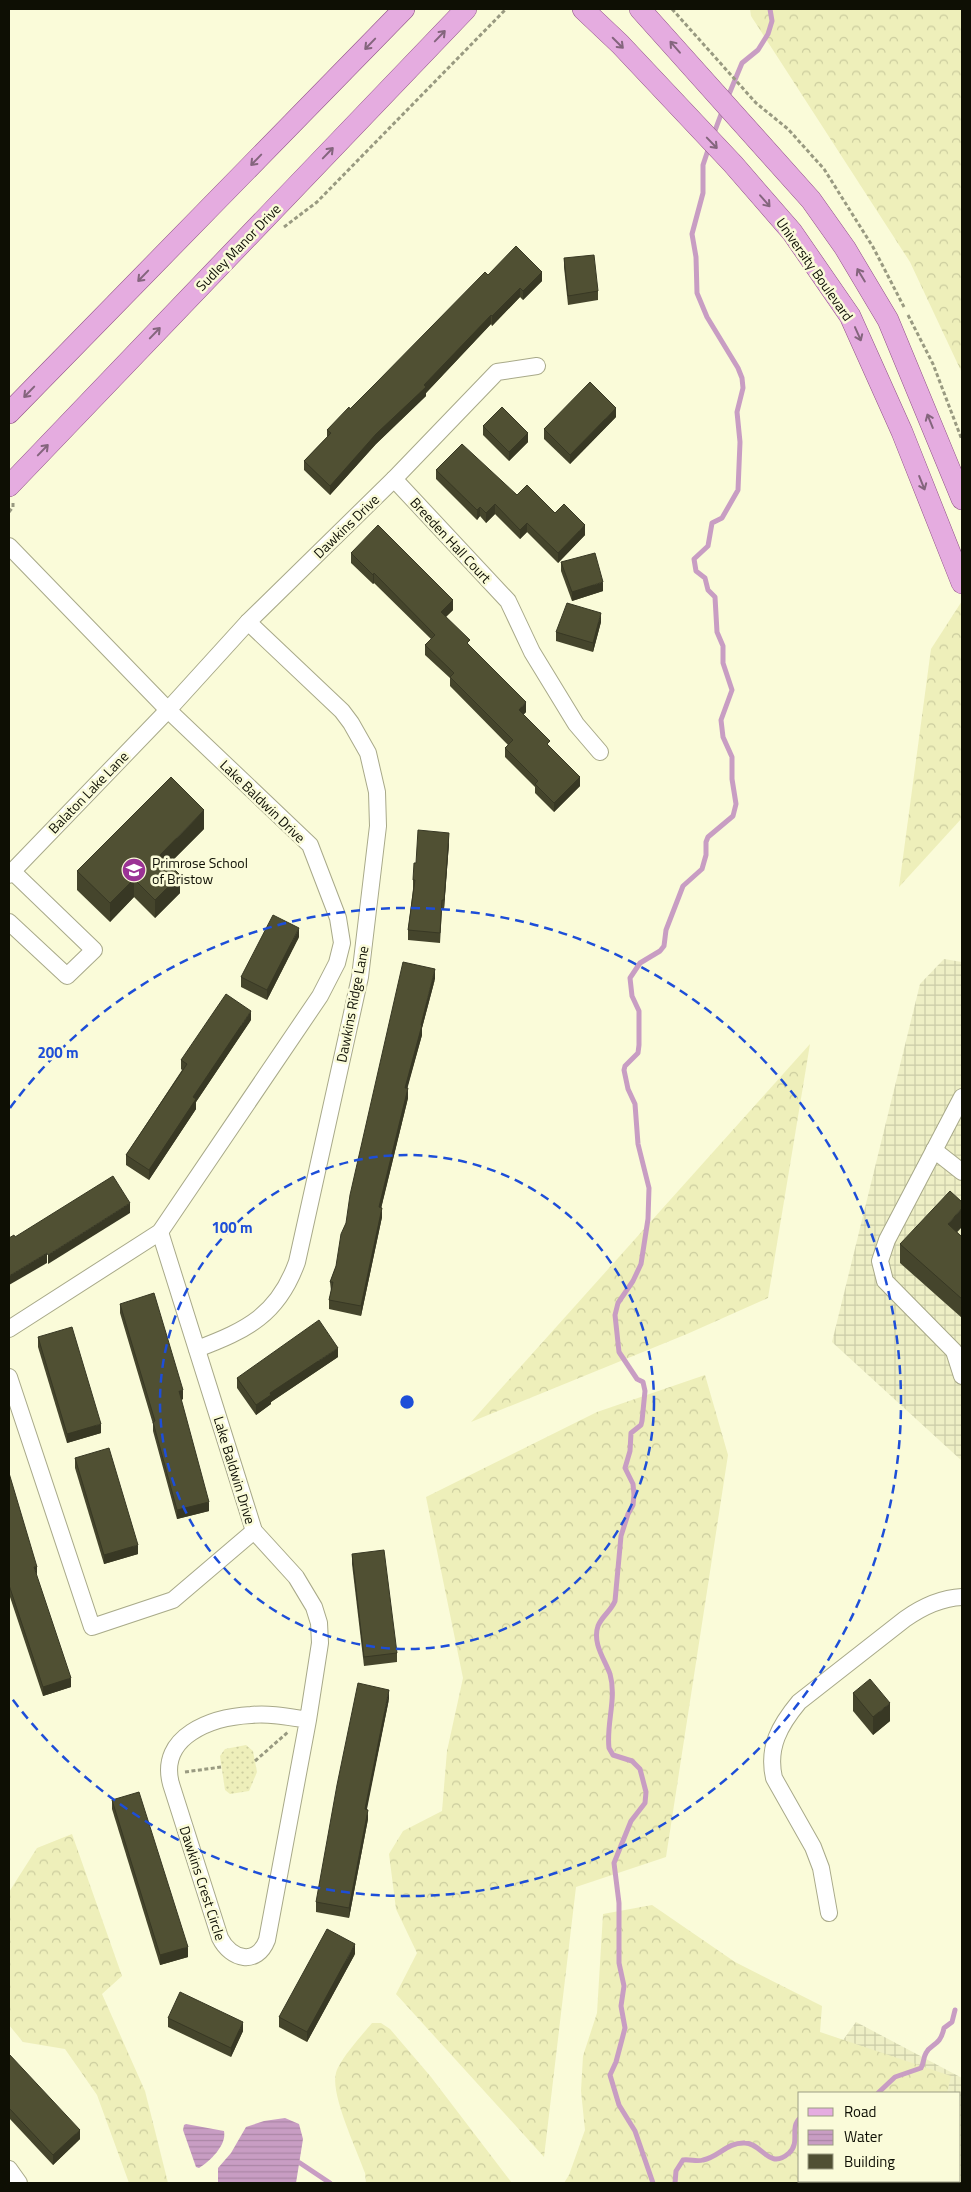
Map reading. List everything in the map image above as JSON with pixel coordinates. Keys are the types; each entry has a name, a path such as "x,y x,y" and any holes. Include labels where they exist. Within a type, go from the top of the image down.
{"main road":[{"path":"9,413 404,9"},
{"name":"Sudley Manor Drive","path":"9,486 466,9"},
{"name":"University Boulevard","path":"583,9 620,44 733,164 792,232 850,316 902,432 962,583"},
{"path":"640,9 812,200 845,248 888,320 962,499"}],"street":[{"name":"Dawkins Drive","path":"168,710 248,622 394,479 497,372 537,366"},
{"name":"Breeden Hall Court","path":"394,479 508,601 532,652 576,724 600,752"},
{"name":"Lake Baldwin Drive","path":"9,546 168,710 310,845 338,918 342,943 337,963 320,996 160,1232 9,1329"},
{"name":"Dawkins Ridge Lane","path":"197,1349 232,1336 248,1327 266,1312 284,1291 297,1262 360,977 378,826 374,773 368,753 351,723 342,711 248,622"},
{"name":"Balaton Lake Lane","path":"10,873 168,710"},
{"path":"9,922 67,976 94,950 10,873"},
{"path":"962,1097 887,1240 880,1262 885,1282 954,1351 962,1376"},
{"path":"934,1150 962,1172"},
{"name":"Lake Baldwin Drive","path":"9,1377 92,1627 173,1600 254,1531 160,1232"},
{"name":"Dawkins Crest Circle","path":"168,1775 220,1938 229,1952 235,1956 253,1955 262,1950 267,1940 308,1720 320,1643 319,1623 307,1592 296,1577 254,1531"},
{"path":"829,1913 821,1868 813,1847 774,1778 771,1766 772,1751 777,1734 799,1702 905,1619 918,1610 941,1600 962,1597"},
{"path":"168,1775 170,1760 179,1741 214,1721 251,1715 271,1715 308,1720"},
{"path":"9,2169 19,2183"}],"path":[{"path":"672,9 756,103"},
{"path":"255,1761 288,1732 308,1720"},
{"path":"168,1775 222,1767"}],"shaded area":[{"path":"944,959 962,962 962,1461 832,1342 920,984"},
{"path":"856,2022 962,2078 962,2183 742,2183 798,2181 961,2182 961,2092 806,2092"}],"green space":[{"path":"750,9 962,9 962,373 910,262 751,16"},
{"path":"962,601 962,818 899,887 931,649"},
{"path":"810,1044 768,1298 687,1334 471,1422"},
{"path":"705,1375 728,1455 666,1857 576,1887 544,2157 396,1994 417,1953 396,1909 389,1854 403,1831 442,1811 447,1751 463,1678 426,1497 597,1412"},
{"path":"246,1745 253,1751 257,1772 249,1791 230,1794 225,1790 220,1756 225,1749"},
{"path":"72,1834 122,1976 102,1994 145,2091 168,2183 129,2183 97,2095 65,2049 23,2042 9,2025 9,1892 37,1848"},
{"path":"652,1905 735,1962 822,2006 820,2032 951,2076 947,2092 798,2092 798,2182 928,2183 564,2183 569,2175 585,2130 581,2091 583,2056 597,2013 603,1914"},
{"path":"372,2023 381,2023 390,2029 431,2077 512,2183 366,2183 365,2173 340,2108 335,2082 338,2067"}],"water":[{"path":"285,2118 299,2124 303,2139 296,2183 218,2183 218,2168 231,2153 246,2127 264,2121"},
{"path":"186,2124 224,2131 223,2142 220,2147 213,2157 199,2168 196,2167 183,2130"}],"building":[{"path":"516,246 542,272 523,291 520,288 491,315 424,385 426,387 376,434 330,486 304,461 331,433 327,430 485,272 488,275"},
{"path":"594,255 598,291 568,296 564,258"},
{"path":"590,382 616,408 570,455 544,429"},
{"path":"502,407 528,433 509,452 483,426"},
{"path":"462,444 517,495 527,485 555,513 564,504 585,525 558,553 527,523 520,530 495,504 486,513 480,507 477,510 436,470"},
{"path":"378,525 453,600 441,612 470,640 467,643 526,702 519,710 550,741 547,744 580,777 554,803 535,784 538,781 505,748 513,740 450,677 454,673 425,645 435,635 374,573 373,575 351,553"},
{"path":"595,553 603,582 572,592 561,562"},
{"path":"567,603 601,613 593,643 556,632"},
{"path":"171,777 204,810 160,855 180,875 155,900 134,879 110,903 77,871"},
{"path":"418,830 449,833 440,933 408,930 415,880 413,880 414,863 416,863"},
{"path":"273,915 299,928 267,990 241,977"},
{"path":"403,962 435,969 405,1088 408,1088 379,1207 382,1208 361,1306 329,1300 333,1282 330,1282 336,1266 341,1234 346,1223 350,1195"},
{"path":"226,994 251,1011 193,1097 196,1099 149,1170 126,1155 187,1064 181,1060"},
{"path":"113,1176 130,1203 48,1255 47,1253 9,1276 9,1238 14,1235 15,1237"},
{"path":"950,1191 962,1202 962,1208 948,1224 962,1237 962,1299 900,1244"},
{"path":"154,1293 183,1390 179,1391 209,1502 177,1510 153,1422 155,1421 120,1304"},
{"path":"319,1320 338,1348 270,1393 271,1395 256,1405 237,1378"},
{"path":"72,1327 101,1424 67,1434 38,1337"},
{"path":"109,1448 138,1545 104,1555 75,1458"},
{"path":"9,1473 37,1567 34,1567 71,1678 43,1687 9,1585"},
{"path":"384,1550 397,1653 364,1657 352,1554"},
{"path":"870,1679 890,1703 873,1717 853,1693"},
{"path":"358,1683 389,1690 365,1809 368,1810 349,1908 316,1902"},
{"path":"139,1792 188,1947 160,1955 112,1800"},
{"path":"327,1929 355,1944 307,2032 279,2017"},
{"path":"180,1992 243,2022 231,2048 168,2018"},
{"path":"9,2054 80,2130 53,2155 9,2108"}],"waterway":[{"path":"727,99 742,63 758,50 768,34 772,21 770,9"},
{"path":"713,136 723,109"},
{"path":"653,2183 635,2131 619,2105 610,2075 616,2062 625,2028 621,2006 624,1986 619,1963 619,1903 614,1863 631,1821 645,1803 646,1792 640,1769 632,1761 613,1755 609,1748 612,1683 598,1645 597,1632 600,1622 615,1601 621,1536 633,1505 634,1495 633,1484 625,1468 630,1451 631,1433 641,1425 645,1391 643,1382 637,1379 619,1352 615,1315 618,1303 633,1281 641,1264 648,1219 649,1188 638,1144 635,1104 628,1089 624,1070 625,1066 638,1053 639,1045 639,1011 632,996 630,978 640,963 660,951 664,946 666,930 683,886 702,869 708,837 733,816 736,804 732,779 732,757 723,737 721,720 732,690 723,663 723,646 717,632 715,597 708,590 705,578 696,571 694,559 708,546 712,523 722,518 738,490 740,442 737,412 743,388 738,368 707,317 697,293 696,257 692,234 703,193 703,165 709,147"},
{"path":"879,2092 895,2077 921,2068 928,2050 938,2042 944,2028 952,2022 955,2010"},
{"path":"675,2183 676,2171 683,2160 698,2161 709,2158 739,2143 751,2144 771,2158 782,2158 792,2149 795,2140 795,2126 798,2121"},
{"path":"300,2163 330,2183"}],"place":[{"name":"Primrose School of Bristow","path":"134,870"}]}
